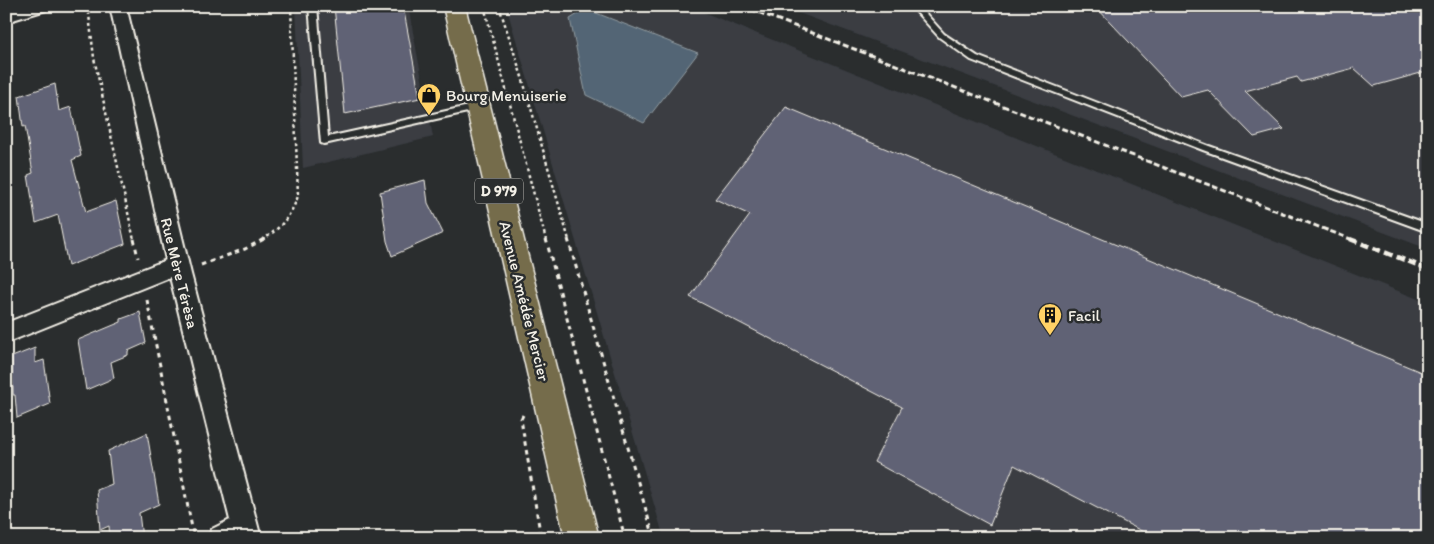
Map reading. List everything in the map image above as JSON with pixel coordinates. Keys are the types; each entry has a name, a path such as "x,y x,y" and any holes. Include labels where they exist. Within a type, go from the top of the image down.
{"main road":[{"name":"Avenue Amédée Mercier","path":"454,6 582,538"}],"street":[{"path":"6,17 40,6"},
{"name":"Rue Mère Térèsa","path":"118,6 179,270 247,532"},
{"path":"6,333 179,270"},
{"path":"221,538 247,532"}],"lane":[{"path":"314,6 324,141 478,107"},
{"path":"915,6 931,27 944,39 974,58 1206,148 1428,228"}],"path":[{"path":"179,270 260,242 282,227 295,210 298,196 291,6"},
{"path":"484,6 625,538"},
{"path":"498,6 522,77 654,538"},
{"path":"521,419 541,538"}],"shaded area":[{"path":"296,6 408,6 433,137 303,168"},
{"path":"506,6 688,6 1428,303 1428,538 664,538"},
{"path":"780,6 1428,6 1428,249 941,66"}],"water":[{"path":"586,9 698,53 644,123 586,95 570,19"}],"building":[{"path":"334,6 403,6 420,98 345,114"},
{"path":"1095,6 1428,6 1428,71 1374,86 1354,68 1301,82 1297,77 1245,91 1284,129 1254,137 1208,90 1181,97"},
{"path":"55,84 59,111 71,107 81,156 72,160 86,212 116,201 125,244 68,266 58,215 36,223 28,175 33,173 25,126 23,127 19,96"},
{"name":"Facil","path":"786,107 1428,375 1428,538 1155,538 1014,465 990,525 874,462 902,407 690,297 750,215 715,199"},
{"path":"425,180 428,203 443,233 392,256 387,241 380,192"},
{"path":"140,312 146,343 128,351 128,355 111,362 114,378 86,390 78,340"},
{"path":"35,348 35,363 44,360 50,404 17,418 15,395 13,395 12,357"},
{"path":"147,433 159,504 139,513 142,538 110,538 109,526 100,530 97,490 112,484 108,451"}],"railway":[{"path":"742,6 1353,240"},
{"path":"1350,239 1428,269"}],"place":[{"name":"Bourg Menuiserie","path":"429,116"},
{"name":"Facil","path":"1050,336"}]}
